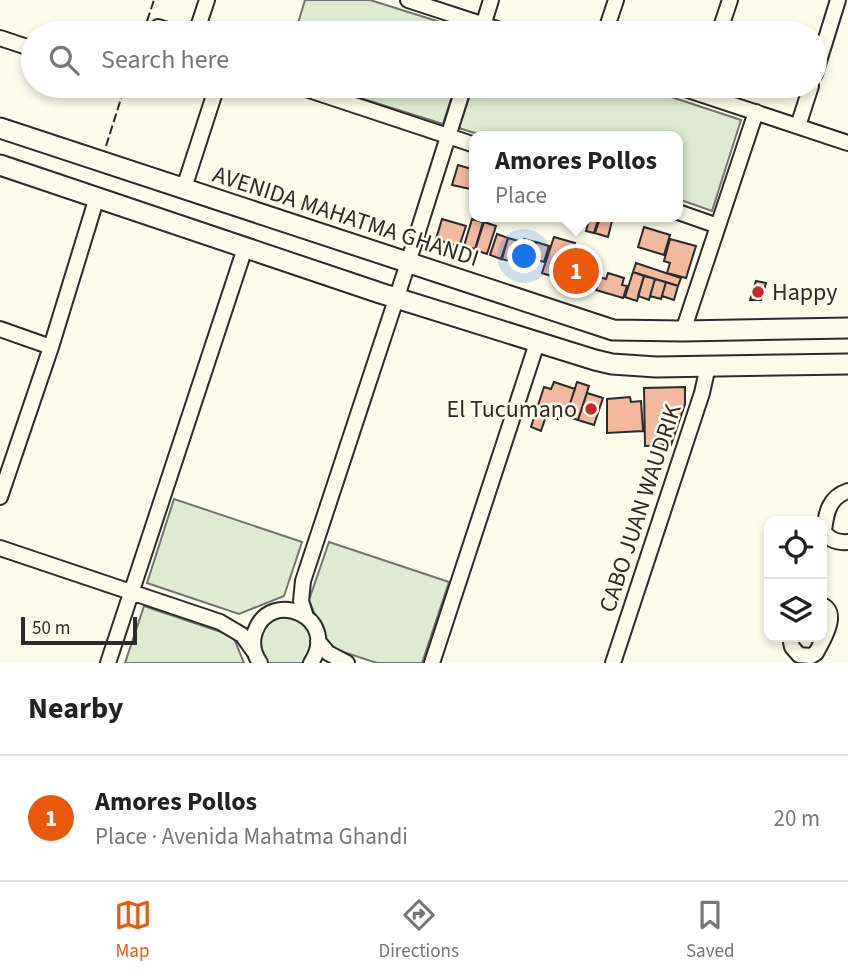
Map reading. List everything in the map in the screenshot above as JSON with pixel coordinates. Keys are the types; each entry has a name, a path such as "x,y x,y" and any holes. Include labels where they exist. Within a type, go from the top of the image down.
{"main road":[{"name":"AVENIDA MAHATMA GHANDI","path":"0,128 612,330 848,328"},
{"path":"0,165 397,298 612,364 656,367 848,364"}],"street":[{"path":"200,21 207,0"},
{"path":"408,0 462,21"},
{"path":"484,21 491,0"},
{"path":"609,21 615,0"},
{"path":"723,21 730,0"},
{"path":"827,35 838,0"},
{"path":"0,38 21,45"},
{"path":"184,188 213,98"},
{"path":"333,98 469,143"},
{"path":"220,622 246,624 265,617 293,598 303,581 460,98"},
{"path":"722,98 848,142"},
{"path":"798,126 807,98"},
{"path":"683,331 756,112"},
{"path":"1,488 51,347 97,197"},
{"path":"683,214 718,226"},
{"path":"108,663 245,248"},
{"path":"0,330 51,347"},
{"path":"432,663 537,343"},
{"name":"CABO JUAN WAUDRIK","path":"613,663 702,393 708,366"},
{"path":"848,491 836,496 831,502 824,531 835,541 848,542"},
{"path":"0,548 220,622 242,635 258,660"},
{"path":"303,581 301,601 306,617"},
{"path":"827,607 831,613 827,628"},
{"path":"279,610 293,610 306,617 315,627 318,641 313,663 329,660 344,662"},
{"path":"258,660 254,633 265,617"},
{"path":"318,641 328,653 344,662"},
{"path":"791,642 798,659 816,653 822,642"}],"green space":[{"path":"305,0 370,0 437,21 299,21"},
{"path":"360,98 451,98 443,124"},
{"path":"469,98 674,98 741,120 712,211 683,201 683,131 469,131 459,128"},
{"path":"174,499 302,542 284,596 239,614 147,583"},
{"path":"329,542 449,582 422,663 377,663 328,647 309,600"},
{"path":"144,606 233,636 244,663 125,663"},
{"path":"281,611 315,627 310,663 262,663 257,630"}],"building":[{"path":"458,165 469,168 469,189 452,185"},
{"path":"442,219 466,226 459,247 436,239"},
{"path":"471,222 483,222 475,249 464,246"},
{"path":"484,222 496,226 487,254 475,250"},
{"path":"589,222 597,222 594,233 586,231"},
{"path":"599,222 612,222 608,237 595,233"},
{"path":"644,227 670,235 664,255 638,247"},
{"path":"497,234 508,238 501,259 490,255"},
{"path":"554,237 575,243 563,280 542,273"},
{"path":"508,238 522,242 516,263 502,259"},
{"path":"524,239 535,242 530,258 519,255"},
{"path":"670,239 696,246 686,278 667,273 670,263 664,261"},
{"path":"536,242 549,246 544,262 531,258"},
{"path":"574,258 586,262 579,284 567,280"},
{"path":"588,262 600,265 593,289 581,285"},
{"path":"636,263 681,278 678,286 633,272"},
{"path":"633,272 644,276 637,301 625,297"},
{"path":"608,273 624,278 622,285 627,286 623,298 596,290 600,277 606,279"},
{"path":"644,276 655,279 649,300 638,296"},
{"path":"655,279 666,282 661,299 650,296"},
{"name":"Happy","path":"756,281 766,283 761,300 750,300"},
{"path":"666,282 678,286 674,300 662,296"},
{"path":"554,382 575,389 566,415 560,413 558,419 546,416 541,431 531,427 544,387 551,389"},
{"path":"577,382 589,386 578,420 566,416"},
{"path":"685,387 685,404 671,445 645,446 644,388"},
{"name":"El Tucumano","path":"587,393 603,398 594,425 578,420"},
{"path":"630,397 631,402 641,401 643,431 607,433 607,399"}],"fence":[{"path":"147,21 154,0"},
{"path":"106,146 121,98"}],"place":[{"name":"Amores Pollos","path":"576,271"},
{"name":"Happy","path":"758,292"},
{"name":"El Tucumano","path":"591,409"}]}
